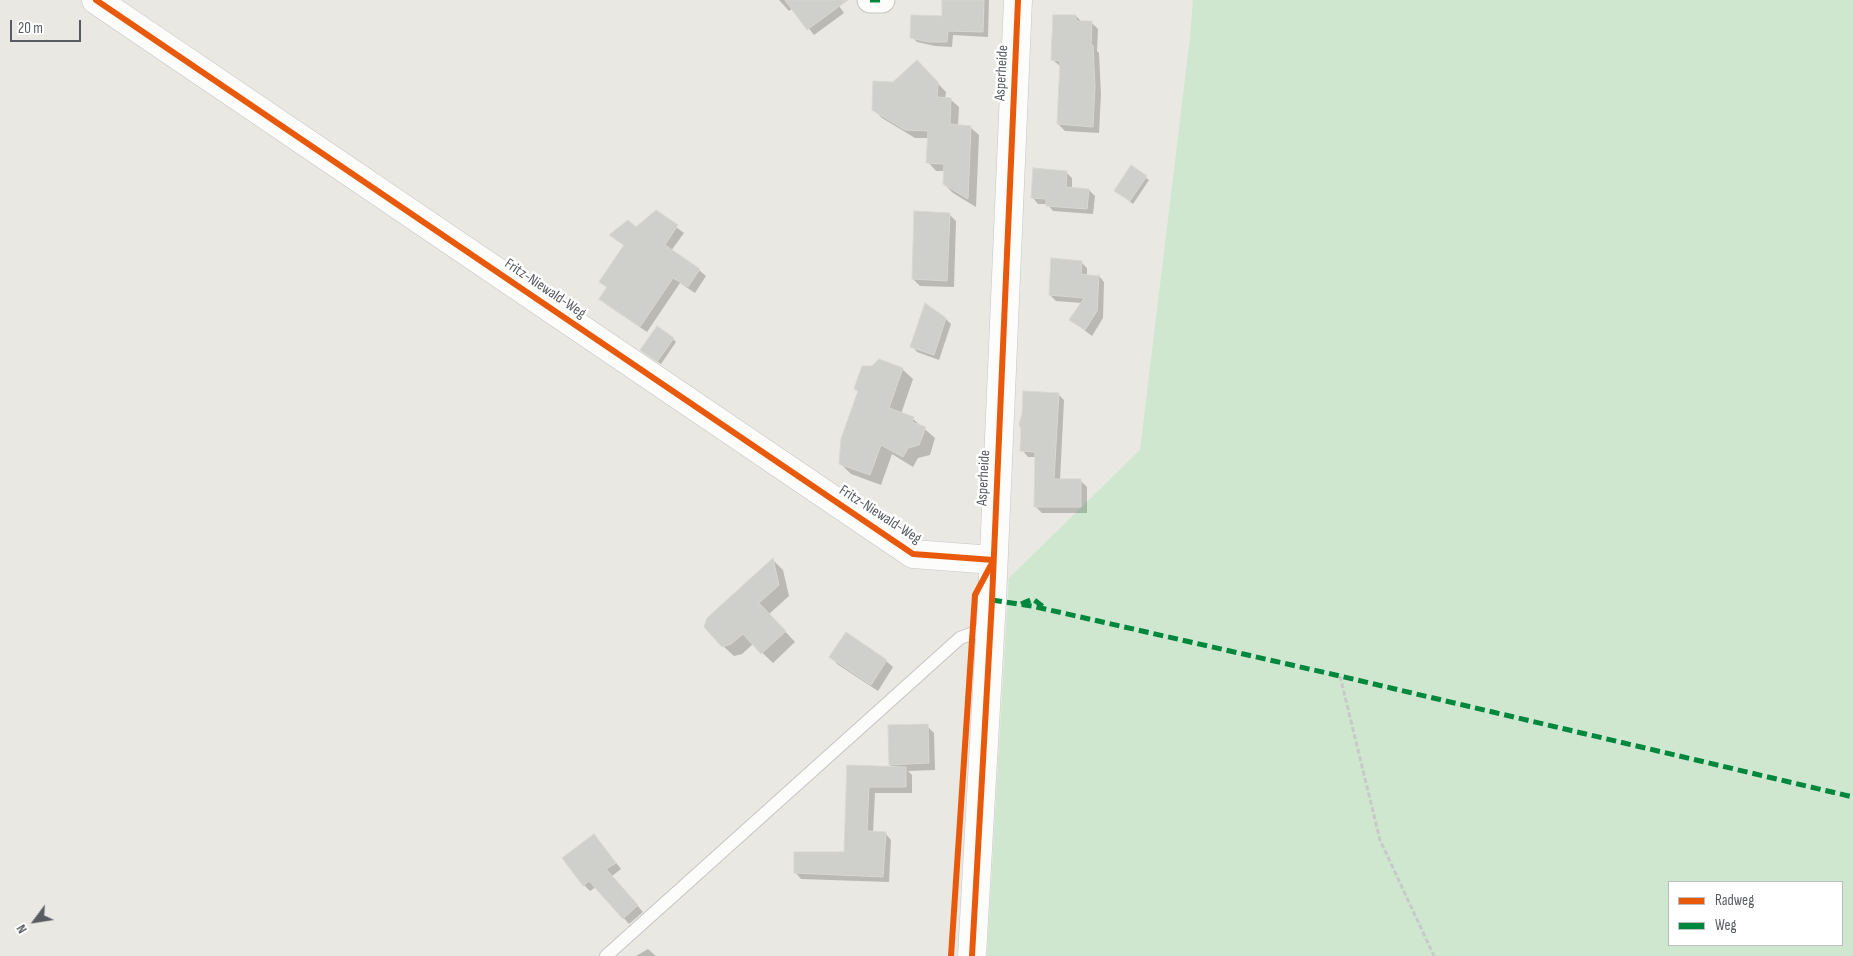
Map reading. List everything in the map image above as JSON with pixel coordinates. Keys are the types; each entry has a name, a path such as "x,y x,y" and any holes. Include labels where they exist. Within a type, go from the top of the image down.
{"street":[{"name":"Fritz-Niewald-Weg","path":"96,0 913,554 993,560"},
{"path":"870,0 882,0"},
{"name":"Asperheide","path":"972,956 990,627 1018,0"}],"lane":[{"path":"606,956 960,638 990,627"}],"path":[{"path":"1340,676 1380,840 1434,956"}],"green space":[{"path":"1193,0 1853,0 1853,956 987,956 1009,578 1140,450"}],"building":[{"path":"785,0 848,0 807,30"},
{"path":"942,0 984,0 983,32 948,31 947,42 929,42 910,38 911,15 942,16"},
{"path":"1053,15 1076,15 1076,21 1092,21 1091,45 1093,45 1095,87 1093,127 1057,124 1060,61 1051,60"},
{"path":"917,60 938,82 937,97 951,98 950,124 971,126 968,199 943,184 944,164 926,163 928,131 905,130 872,110 873,81 893,82"},
{"path":"1131,165 1147,176 1130,201 1114,191"},
{"path":"1033,168 1067,171 1066,187 1089,189 1087,209 1046,206 1046,199 1031,198"},
{"path":"656,210 678,225 665,245 700,269 688,287 673,278 640,327 599,299 607,287 599,282 624,245 609,235 628,220 636,227"},
{"path":"914,211 950,213 947,281 912,279"},
{"path":"1051,258 1082,261 1081,274 1098,276 1099,274 1097,311 1085,330 1069,320 1084,298 1049,295"},
{"path":"925,303 946,318 934,355 910,347"},
{"path":"657,326 674,338 657,362 640,350"},
{"path":"879,359 903,368 889,408 914,417 912,422 926,427 919,445 908,448 903,457 881,445 870,475 839,464 841,439 858,391 854,389 862,366 872,366"},
{"path":"1023,391 1059,393 1054,479 1081,479 1081,507 1034,507 1035,452 1020,451 1021,430 1019,424 1022,414"},
{"path":"773,558 779,585 759,603 786,631 761,654 743,634 731,644 722,647 704,627 707,618"},
{"path":"846,632 887,660 871,685 829,657"},
{"path":"928,724 929,763 889,765 888,725"},
{"path":"847,765 906,767 906,787 869,787 867,831 886,832 883,877 794,873 794,852 844,852"},
{"path":"594,834 616,863 606,869 638,905 623,919 589,881 583,886 562,858"}],"marked path":[{"path":"870,0 882,0"},
{"path":"1021,604 1033,599 1046,609"},
{"path":"992,600 1032,606 1340,676 1853,797"}],"cycle path":[{"path":"96,0 913,554 993,560"},
{"path":"972,956 992,600 1018,0"},
{"path":"951,956 975,595 991,565"}]}
